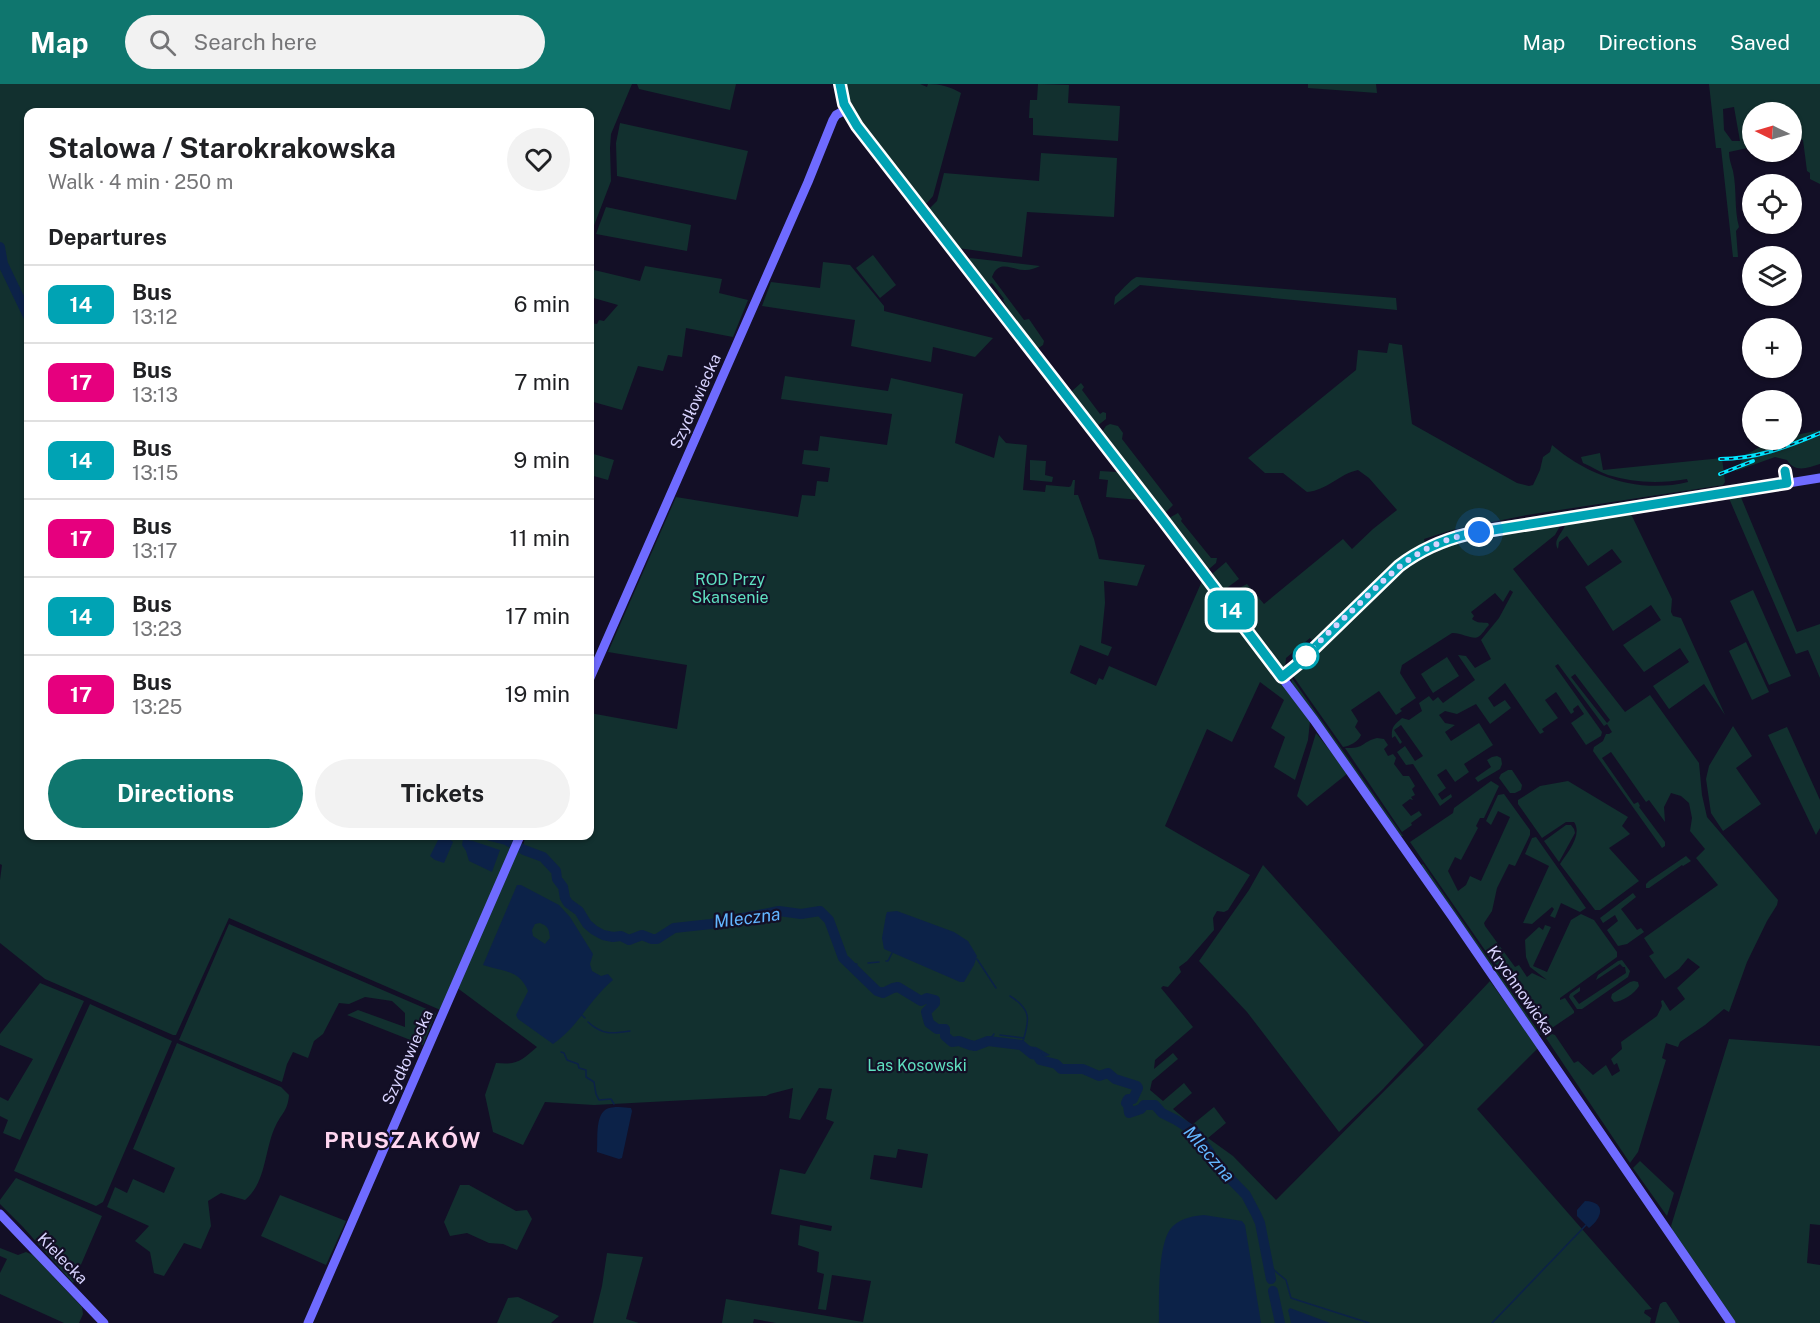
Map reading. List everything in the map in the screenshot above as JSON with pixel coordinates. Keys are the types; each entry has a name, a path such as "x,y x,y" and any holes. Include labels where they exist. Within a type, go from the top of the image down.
{"street":[{"path":"840,84 841,94 849,113"},
{"name":"Szydłowiecka","path":"594,669 834,117 849,113"},
{"name":"Krychnowicka","path":"849,113 1157,512 1314,720 1438,896 1731,1323"},
{"path":"1282,677 1399,566 1411,557 1443,542 1468,534 1820,478"},
{"name":"Szydłowiecka","path":"308,1323 518,840"},
{"name":"Kielecka","path":"0,1214 104,1323"}],"green space":[{"path":"0,84 632,84 611,134 611,181 594,226 594,108 24,108 24,840 515,840 523,845 525,840 594,840 594,714 677,729 687,665 608,652 676,497 798,517 802,495 815,496 817,481 828,482 830,468 802,464 804,450 818,451 820,436 887,445 892,414 781,399 785,376 888,391 891,378 963,394 955,443 994,458 999,435 1006,443 1027,445 1023,490 1045,492 1046,485 1069,487 1075,480 1074,495 1078,495 1099,559 1145,565 1137,586 1104,581 1105,603 1101,643 1112,647 1108,656 1080,645 1070,673 1096,685 1099,678 1103,680 1109,666 1156,686 1202,581 1206,586 1208,584 1310,721 1308,740 1295,780 1274,767 1285,737 1271,728 1284,700 1260,682 1232,742 1207,729 1165,826 1250,875 1228,910 1217,911 1213,918 1214,930 1179,967 1181,972 1168,987 1161,988 1193,1027 1155,1060 1154,1069 1173,1053 1178,1059 1152,1081 1150,1090 1163,1101 1184,1083 1192,1093 1173,1109 1192,1125 1214,1107 1226,1123 1208,1138 1233,1156 1276,1200 1490,981 1538,1048 1477,1109 1652,1309 1645,1310 1644,1313 1651,1318 1650,1323 776,1323 754,1319 753,1323 722,1323 726,1299 863,1322 871,1281 832,1275 826,1310 818,1309 824,1274 817,1272 819,1252 798,1245 800,1225 831,1231 832,1226 771,1214 780,1169 805,1174 834,1122 826,1119 832,1089 819,1088 800,1120 789,1118 793,1088 766,1096 594,1105 545,1102 523,1145 493,1132 485,1095 496,1063 519,1061 537,1047 456,987 445,1012 229,918 176,1035 173,1035 45,979 0,943 2,865 0,864","holes":["898,1149 928,1154 922,1188 870,1179 874,1155 896,1158"]},
{"path":"637,84 736,84 730,110 639,89"},
{"path":"847,84 920,84 927,87 928,84 932,84 961,93 933,196 927,203 924,203 857,116 850,101"},
{"path":"1038,84 1069,85 1068,103 1120,106 1118,141 1033,135 1033,118 1029,118 1030,100 1037,100"},
{"path":"1308,84 1376,84 1377,93 1308,88"},
{"path":"1709,84 1820,84 1820,184 1810,179 1810,173 1807,171 1802,140 1802,102 1742,102 1742,149 1729,152 1739,227 1736,231 1738,257 1733,257 1721,148 1716,148","holes":["1734,107 1740,141 1732,141 1724,130 1723,109"]},
{"path":"620,123 748,151 736,200 617,176 616,143"},
{"path":"1041,153 1117,158 1114,217 1027,212 1022,257 958,248 929,209 937,201 944,173 1039,181"},
{"path":"606,207 691,225 687,251 596,234"},
{"path":"873,255 896,285 880,298 856,268"},
{"path":"970,258 1040,266 1026,270 1002,267 995,271 992,277 1024,320 1029,319 1044,341 1043,345 1037,349 1012,317 1004,299 992,283 990,284 981,277 968,261"},
{"path":"823,262 850,265 884,306 884,311 993,338 975,357 933,347 931,362 851,346 855,320 762,306 771,282 820,288"},
{"path":"645,266 722,279 719,293 748,300 733,337 686,328 682,357 668,355 663,371 638,366 622,410 594,402 594,324 597,324 599,320 604,321 618,305 594,298 594,270 640,281"},
{"path":"1137,277 1396,298 1397,310 1140,285 1114,305 1115,297"},
{"path":"1389,343 1402,345 1412,424 1517,483 1533,485 1543,457 1550,452 1552,445 1582,466 1599,474 1616,480 1652,486 1688,482 1687,479 1647,482 1618,478 1583,463 1581,457 1600,453 1603,470 1722,458 1725,482 1723,485 1527,515 1452,530 1424,539 1425,543 1454,531 1725,486 1723,489 1455,534 1376,582 1314,642 1310,638 1286,658 1285,669 1277,666 1227,595 1234,590 1252,613 1237,589 1247,584 1264,604 1343,539 1352,549 1397,510 1369,478 1358,470 1321,488 1307,492 1283,473 1265,473 1248,458 1356,370 1358,350 1387,353"},
{"path":"1081,383 1084,387 1082,390 1100,414 1106,413 1106,419 1097,426 1071,392"},
{"path":"1110,424 1118,426 1123,433 1122,439 1173,505 1165,513 1102,432"},
{"path":"1820,430 1820,464 1798,468 1787,460 1775,457 1736,471 1745,455 1754,450 1802,450 1802,434"},
{"path":"594,454 614,460 608,480 594,476"},
{"path":"1030,460 1046,461 1045,475 1053,477 1052,482 1030,480"},
{"path":"1100,471 1117,472 1140,500 1106,497 1108,480 1099,479"},
{"path":"1740,495 1797,632 1820,624 1820,678 1808,650 1796,654 1728,496"},
{"path":"1630,512 1672,599 1671,612 1673,616 1681,618 1725,715 1704,684 1669,709 1653,686 1689,662 1680,648 1644,672 1623,645 1661,620 1651,605 1613,631 1585,587 1622,562 1612,549 1588,566 1567,536 1559,542 1558,549 1556,542 1566,522"},
{"path":"1178,513 1181,521 1211,558 1217,558 1216,563 1209,569 1169,518"},
{"path":"1558,523 1560,526 1555,535 1513,569 1625,712 1650,695 1699,763 1707,817 1778,900 1747,962 1729,1012 1724,1009 1680,1042 1678,1047 1666,1043 1662,1058 1666,1060 1638,1152 1630,1163 1546,1038 1552,1034 1555,1035 1574,1063 1578,1061 1593,1075 1606,1065 1612,1076 1620,1071 1617,1063 1614,1065 1611,1059 1622,1049 1621,1042 1657,1016 1662,1006 1661,1001 1663,1000 1670,1011 1685,999 1677,988 1700,967 1688,958 1679,969 1665,979 1649,956 1654,953 1644,938 1718,885 1696,858 1705,849 1690,831 1692,818 1689,803 1681,796 1671,793 1664,807 1665,822 1649,800 1646,802 1611,752 1602,758 1634,804 1638,802 1639,807 1665,842 1662,848 1593,751 1594,747 1603,741 1606,734 1612,732 1607,724 1604,726 1558,664 1555,666 1602,732 1601,736 1586,745 1571,723 1584,714 1578,705 1571,714 1556,692 1545,700 1558,718 1542,729 1544,732 1540,734 1505,683 1488,698 1494,707 1505,700 1511,708 1490,724 1476,704 1457,714 1445,711 1439,715 1445,723 1455,725 1445,732 1451,741 1479,723 1493,745 1464,764 1469,772 1455,782 1446,769 1437,775 1446,788 1438,794 1442,800 1451,794 1452,797 1440,806 1413,764 1406,765 1397,752 1405,746 1415,761 1423,756 1401,725 1394,730 1402,742 1400,744 1395,736 1392,738 1393,729 1402,718 1409,720 1422,711 1419,703 1429,696 1433,701 1438,697 1443,703 1475,680 1458,655 1466,656 1475,668 1491,659 1481,640 1499,618 1513,592 1510,590 1503,602 1495,593 1471,612 1474,621 1489,625 1479,636 1473,638 1452,633 1402,665 1400,673 1416,698 1400,709 1402,711 1396,715 1379,691 1351,710 1358,721 1355,727 1361,735 1356,742 1348,746 1343,747 1293,676 1399,572 1428,553 1473,537","holes":["1575,674 1610,720 1607,723 1571,677"]},
{"path":"1226,562 1239,579 1224,590 1212,574"},
{"path":"1753,590 1791,676 1769,685 1730,601"},
{"path":"1746,642 1769,692 1752,700 1729,651"},
{"path":"1447,657 1459,676 1433,693 1421,674"},
{"path":"1291,677 1403,836 1292,684"},
{"path":"1733,726 1752,756 1736,768 1761,804 1723,831 1711,813 1706,779 1709,766"},
{"path":"1787,727 1820,800 1820,828 1816,835 1768,735"},
{"path":"1316,733 1348,773 1307,806 1297,796"},
{"path":"1377,738 1384,739 1388,745 1384,749 1388,756 1393,754 1396,758 1394,764 1403,776 1409,776 1415,786 1412,789 1415,795 1411,797 1413,800 1410,799 1402,805 1411,816 1419,811 1422,815 1402,832 1345,748 1360,746"},
{"path":"1497,756 1501,758 1500,769 1478,782 1475,778 1491,767 1487,760"},
{"path":"1508,770 1512,770 1522,785 1521,790 1515,793 1510,793 1499,778"},
{"path":"1491,781 1499,786 1484,818 1480,818 1476,826 1478,828 1461,860 1455,857 1448,871 1458,891 1466,885 1470,876 1481,881 1510,817 1498,811 1491,825 1486,821 1498,795 1504,794 1530,830 1530,835 1515,866 1509,864 1497,888 1492,911 1484,923 1485,926 1515,967 1519,965 1527,977 1532,973 1547,980 1530,967 1526,957 1525,940 1539,927 1543,930 1545,925 1551,927 1533,966 1547,972 1571,920 1581,914 1594,920 1617,952 1617,957 1560,998 1560,1000 1565,998 1574,1013 1543,1034 1410,842 1453,813 1454,808"},
{"path":"1568,781 1628,817 1622,826 1630,834 1609,848 1639,881 1600,910 1595,910 1560,864 1577,832 1574,822 1566,822 1542,838 1518,804 1518,800 1540,786"},
{"path":"1566,825 1571,825 1575,833 1559,862 1544,841"},
{"path":"1536,837 1586,908 1580,912 1561,903 1555,918 1550,916 1554,909 1552,907 1532,924 1523,923 1549,866 1525,854 1532,838"},
{"path":"1686,856 1691,861 1646,888 1649,881"},
{"path":"1423,864 1541,1035 1537,1034 1421,865"},
{"path":"1263,865 1424,1045 1339,1132 1247,1012 1199,961 1249,890"},
{"path":"1633,893 1636,897 1621,909 1637,930 1641,928 1644,932 1627,944 1618,946 1607,930 1618,921 1615,915 1603,923 1600,918"},
{"path":"229,924 436,1013 423,1045 347,1015 358,1010 405,1027 405,1013 392,1001 365,997 349,1004 339,1003 323,1034 314,1041 308,1058 293,1052 282,1082 179,1040"},
{"path":"1622,960 1630,971 1628,977 1582,1009 1577,1009 1569,997 1570,994 1580,987 1580,991 1573,996 1579,1004 1626,973 1625,967 1620,964 1596,980 1598,975"},
{"path":"1634,981 1638,982 1639,986 1635,991 1624,999 1614,1002 1611,998 1612,994"},
{"path":"40,983 84,1001 20,1140 3,1133 8,1120 0,1116 0,1097 8,1101 33,1059 0,1045 0,1034"},
{"path":"90,1004 172,1041 103,1202 96,1206 14,1171"},
{"path":"1729,1039 1820,1046 1820,1225 1810,1224 1807,1263 1820,1265 1820,1323 1736,1323 1671,1226"},
{"path":"177,1043 281,1087 289,1095 286,1108 272,1134 261,1175 252,1193 245,1200 221,1193 208,1201 211,1226 201,1249 184,1243 164,1276 154,1273 150,1252 135,1241 149,1226 107,1207 115,1187 127,1193 133,1179 164,1193 175,1168 133,1149"},
{"path":"1640,1161 1674,1193 1667,1216 1633,1168"},
{"path":"16,1178 102,1216 73,1283 0,1204 0,1200"},
{"path":"460,1185 469,1185 516,1211 527,1210 532,1219 517,1250 503,1244 489,1243 467,1233 450,1236 444,1222"},
{"path":"280,1195 346,1221 326,1265 261,1236"},
{"path":"0,1248 18,1255 26,1252 33,1255 82,1307 83,1314 79,1323 64,1323 0,1294 0,1273 7,1259 0,1256"},
{"path":"607,1253 643,1257 626,1319 639,1323 593,1323"},
{"path":"518,1297 559,1316 551,1323 497,1323 508,1298"},
{"path":"1666,1302 1680,1323 1655,1323 1660,1304"}],"water":[{"path":"438,840 453,842 444,863 430,856"},
{"path":"463,840 468,840 500,850 492,872 469,861 462,845"},
{"path":"517,885 521,885 559,905 570,917 593,954 590,964 592,971 601,976 608,974 613,980 570,1029 553,1044 518,1019 516,1015 528,991 520,979 510,972 483,965","holes":["535,924 543,924 548,928 550,938 545,944 533,936 532,930"]},
{"path":"897,911 954,932 968,941 977,956 964,982 884,949 882,938 887,912"},
{"path":"1020,1041 1050,1055 1035,1055 1012,1046 1012,1043"},
{"path":"608,1108 631,1108 632,1111 622,1158 619,1159 597,1152 600,1118"},
{"path":"1585,1201 1597,1204 1600,1211 1597,1220 1589,1228 1577,1216 1577,1210"},
{"path":"1204,1215 1242,1221 1245,1225 1261,1323 1159,1323 1160,1272 1168,1233 1180,1221"},
{"path":"1290,1308 1330,1323 1291,1323 1288,1310"}],"waterway":[{"name":"Mleczna","path":"0,247 3,264 24,308"},
{"name":"Mleczna","path":"506,840 543,857 556,871 557,879 563,887 568,903 579,911 587,924 603,935 621,936 629,940 642,935 657,939 674,928 711,924 779,911 801,914 820,911 829,920 843,958 877,991 883,993 898,987 921,1001 927,998 935,1000 926,1012 929,1023 937,1029 945,1029 945,1036 952,1042 959,1041 975,1046 988,1041 1021,1045 1032,1054 1037,1055 1040,1060 1056,1064 1061,1069 1083,1069 1099,1076 1108,1073 1115,1079 1137,1086 1133,1099 1128,1099 1126,1103 1129,1113 1141,1109 1144,1105 1155,1105 1162,1113 1195,1132 1210,1153 1210,1158 1246,1195 1260,1223 1271,1279"},
{"path":"886,961 892,953"},
{"path":"977,959 996,988"},
{"path":"868,963 879,962"},
{"name":"Mleczna","path":"850,965 857,964"},
{"path":"1010,996 1022,1005 1027,1015 1028,1021 1023,1041"},
{"path":"582,1015 585,1018"},
{"path":"588,1022 608,1032 630,1031"},
{"name":"Mleczna","path":"988,1041 994,1034"},
{"path":"1000,1035 1023,1038"},
{"path":"561,1052 567,1060 586,1070 586,1077 594,1082 599,1100 611,1099 614,1104"},
{"path":"1492,1323 1586,1225"},
{"path":"1269,1266 1286,1280 1291,1298 1369,1323"},
{"name":"Mleczna","path":"1273,1291 1280,1323"}],"railway":[{"path":"1720,459 1746,457 1771,451 1820,433"},
{"path":"1720,474 1753,461"}],"bus line":[{"name":"14","path":"840,84 844,104 857,126 1282,677 1386,577 1411,557 1430,547 1468,534 1787,483 1785,471"}],"district":[{"name":"PRUSZAKÓW","path":"403,1140"}],"route":[{"path":"1306,656 1386,577 1411,557 1443,542 1479,532"}],"park label":[{"name":"ROD Przy Skansenie","path":"730,588"},
{"name":"Las Kosowski","path":"917,1065"}]}
